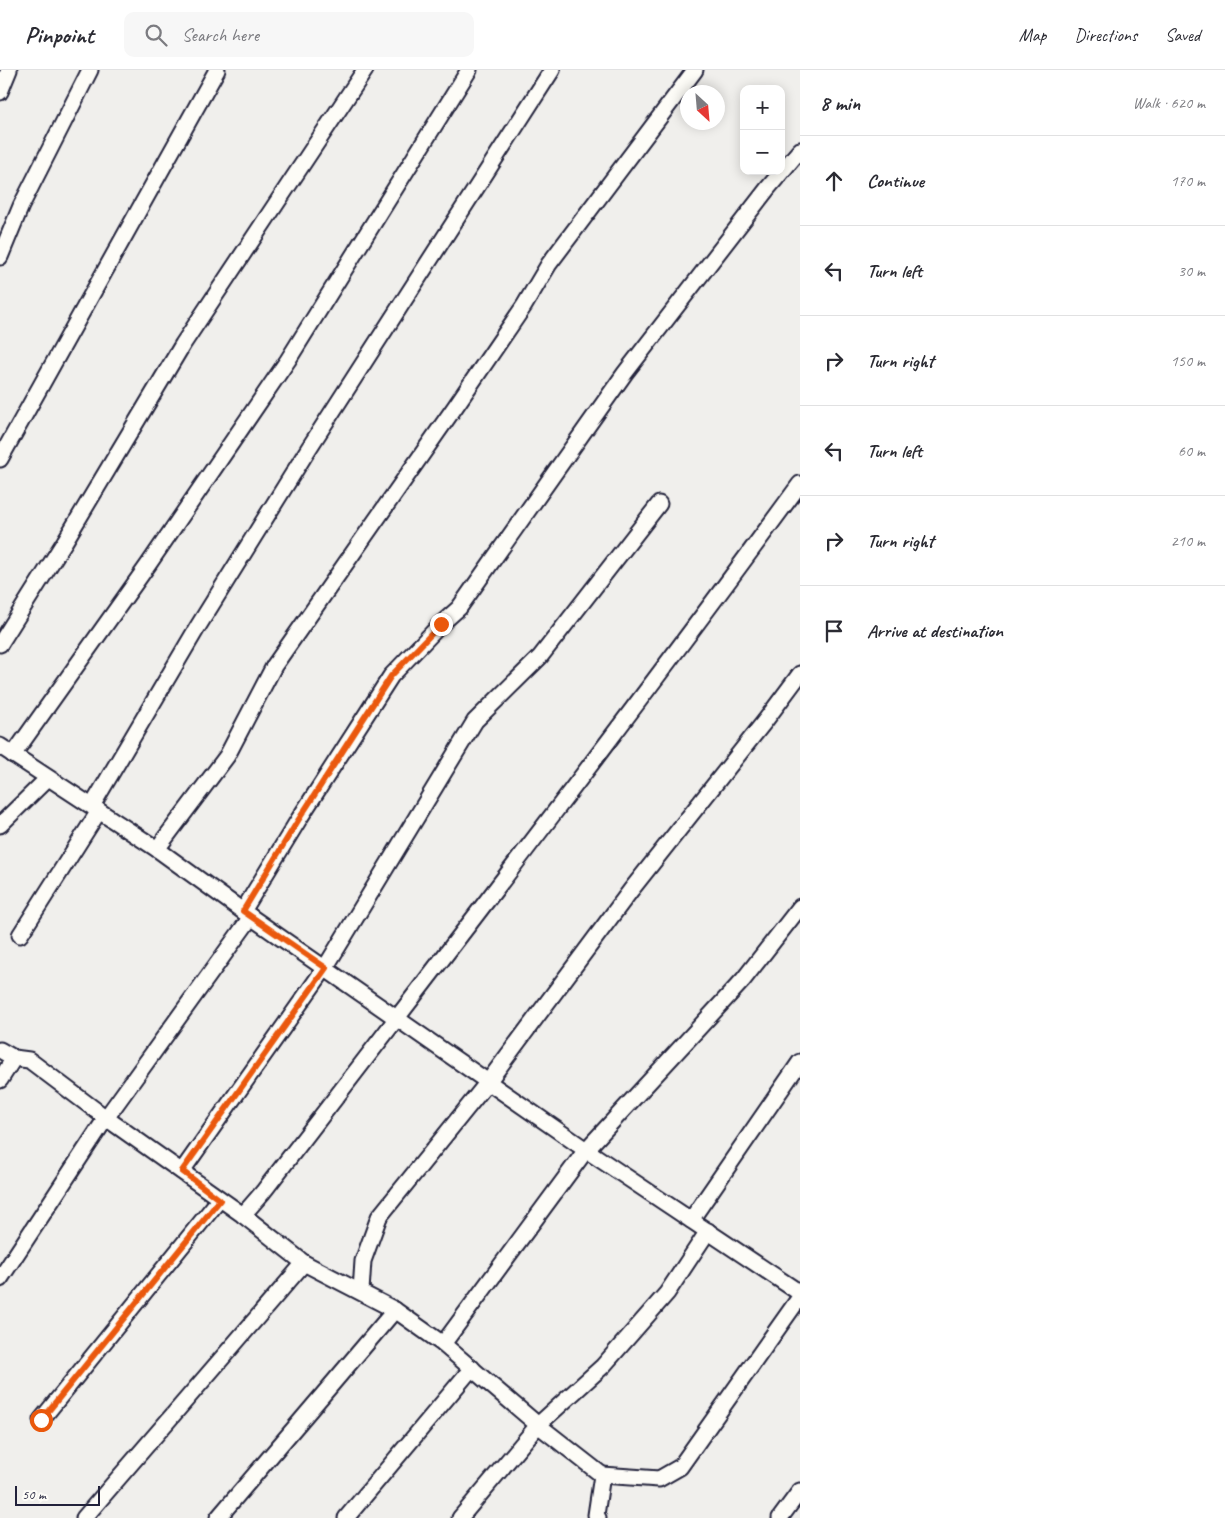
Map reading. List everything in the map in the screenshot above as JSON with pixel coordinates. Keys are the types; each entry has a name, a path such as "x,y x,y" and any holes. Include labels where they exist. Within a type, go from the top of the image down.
{"street":[{"path":"0,92 9,70"},
{"path":"0,257 21,206 90,70"},
{"path":"0,459 217,70"},
{"path":"0,644 65,541 183,344 365,70"},
{"path":"14,755 148,565 288,360 469,70"},
{"path":"20,935 96,809 207,612 314,440 552,70"},
{"path":"157,849 227,756 274,666 466,392 524,306 549,264 695,70"},
{"path":"0,1279 106,1118 247,914 299,819 391,676 459,608 625,373 768,188 800,150"},
{"path":"243,1215 263,1192 397,1018 698,622 800,484"},
{"path":"182,1171 326,968 475,721 540,657 659,504"},
{"path":"361,1292 363,1262 379,1217 488,1082 631,890 800,674"},
{"path":"0,746 157,849 247,914 586,1150 800,1292"},
{"path":"0,825 48,778"},
{"path":"443,1344 586,1150 743,980 800,907"},
{"path":"0,1050 14,1058 30,1060 106,1118 243,1215 304,1263 335,1281 395,1310 443,1344 538,1425 602,1475 659,1479 680,1467 800,1297"},
{"path":"0,1080 14,1058"},
{"path":"691,1220 800,1062"},
{"path":"41,1420 220,1200"},
{"path":"460,1518 538,1425 603,1366 668,1293 708,1231"},
{"path":"84,1518 304,1263"},
{"path":"218,1518 395,1310"},
{"path":"346,1518 472,1368"},
{"path":"596,1517 602,1475"},
{"path":"780,1518 800,1490"}],"route":[{"path":"41,1420 220,1200 182,1171 326,968 243,911 299,819 391,676 441,624"}]}
